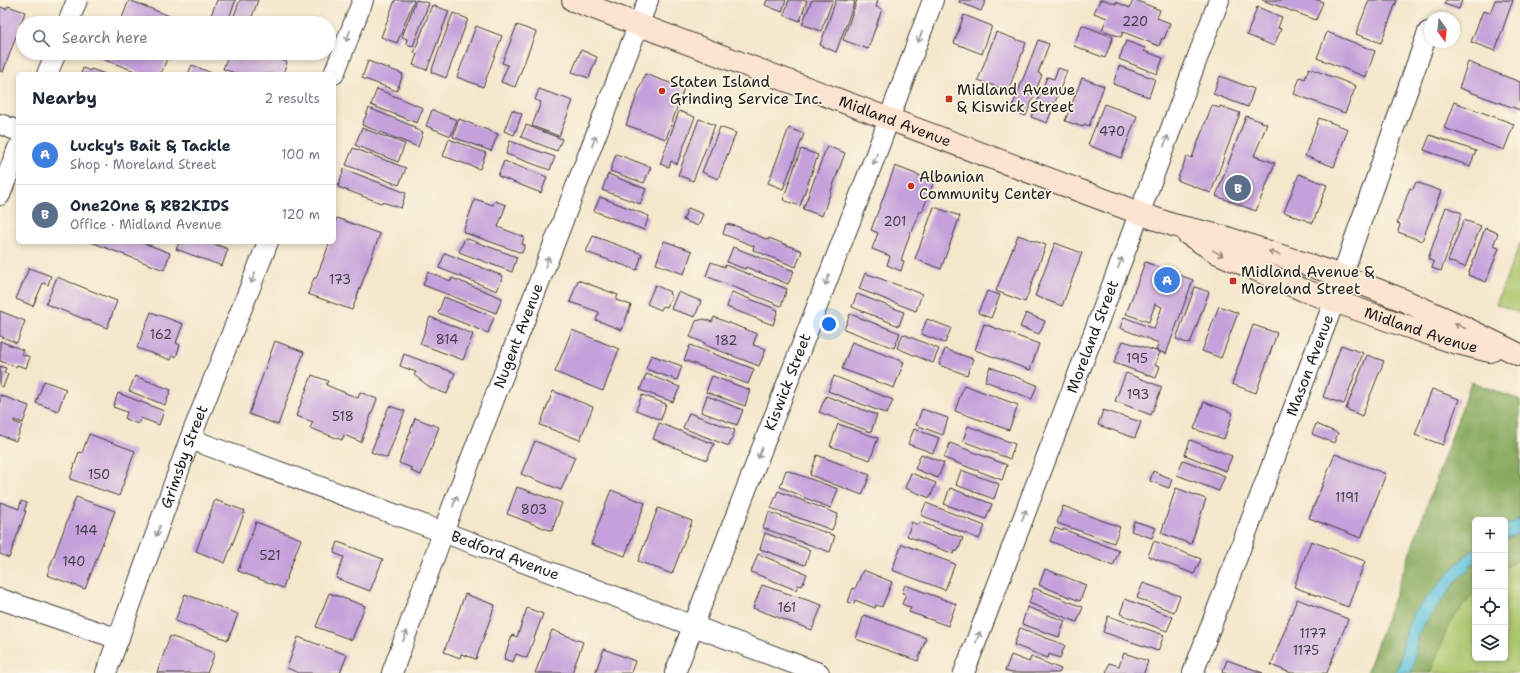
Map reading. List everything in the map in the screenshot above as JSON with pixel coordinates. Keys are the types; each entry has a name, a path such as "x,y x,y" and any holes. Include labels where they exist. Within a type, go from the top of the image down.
{"main road":[{"name":"Midland Avenue","path":"573,0 1139,213 1173,225 1224,237 1342,276 1403,300 1520,355"},
{"name":"Midland Avenue","path":"1173,225 1218,253 1334,302 1454,342 1520,359"}],"street":[{"path":"71,16 77,0"},
{"path":"335,72 362,0"},
{"name":"Nugent Avenue","path":"392,673 443,532 648,0"},
{"name":"Kiswick Street","path":"674,673 890,119 933,0"},
{"name":"Moreland Street","path":"964,673 1219,0"},
{"name":"Mason Avenue","path":"1193,673 1334,302 1424,43"},
{"path":"48,72 53,60"},
{"path":"0,124 16,130"},
{"path":"0,195 16,153"},
{"name":"Grimsby Street","path":"106,673 190,439 267,244"},
{"name":"Bedford Avenue","path":"190,439 819,673"},
{"path":"0,599 119,638"}],"green space":[{"path":"1520,243 1520,313 1496,304"},
{"path":"1471,382 1520,400 1520,673 1367,673"},
{"path":"1471,382 1520,400 1520,519 1508,525 1508,517 1472,517 1472,551 1458,563 1426,600 1405,633 1400,662 1395,673 1367,673"},
{"path":"1520,533 1520,559 1508,565 1508,553 1508,538"},
{"path":"1472,565 1472,595 1449,624 1430,673 1411,673 1420,630 1457,580"}],"water":[{"path":"1520,519 1520,533 1508,538 1508,525"},
{"path":"1472,551 1472,565 1457,580 1420,630 1411,673 1395,673 1400,662 1405,633 1413,613 1458,563"}],"building":[{"path":"129,0 169,16 123,16"},
{"path":"217,0 236,0 230,16 211,16"},
{"path":"240,0 258,0 252,16 234,16"},
{"path":"395,0 414,0 397,43 381,37"},
{"path":"416,0 429,3 413,46 406,44 407,39 402,37"},
{"path":"767,0 786,0 782,12 765,5"},
{"path":"789,0 807,0 800,21 784,15"},
{"path":"812,0 833,0 821,31 802,24"},
{"path":"836,0 855,1 836,52 820,45"},
{"path":"857,0 878,0 876,7 882,9 868,49 843,40"},
{"path":"960,0 986,0 981,11 959,2"},
{"path":"1100,0 1105,0 1116,4 1116,2 1130,8 1133,0 1135,0 1160,10 1157,18 1170,23 1164,39 1162,38 1159,46 1123,32 1121,37 1102,30 1107,18 1094,13"},
{"path":"1262,0 1318,0 1323,2 1316,20"},
{"path":"1369,0 1397,0 1381,43 1356,34"},
{"path":"1446,0 1462,0 1459,9 1444,4"},
{"path":"1495,0 1513,0 1495,51 1471,42 1483,11 1490,13"},
{"path":"432,5 449,11 427,70 413,65 417,54 414,53"},
{"path":"8,6 25,12 24,16 16,16 16,37 3,72 0,71 0,7 6,9"},
{"path":"1257,7 1282,17 1278,28 1281,29 1274,46 1247,35"},
{"path":"453,13 468,19 446,78 431,72"},
{"path":"964,15 992,26 982,54 954,43"},
{"path":"517,25 536,32 515,87 501,82 508,65 502,63"},
{"path":"1082,25 1113,37 1105,58 1074,46"},
{"path":"476,26 502,36 483,87 457,77"},
{"path":"996,32 1026,43 1008,91 978,80"},
{"path":"1327,32 1375,51 1366,77 1317,58"},
{"path":"1038,40 1049,44 1038,73 1042,75 1026,116 1011,110"},
{"path":"1126,41 1145,48 1144,51 1163,58 1157,74 1119,59"},
{"path":"581,50 597,57 589,78 572,72"},
{"path":"105,60 166,60 162,72 138,72"},
{"path":"226,60 282,60 287,62 284,72 232,72 223,69"},
{"path":"368,61 403,74 397,91 362,78"},
{"path":"1468,62 1520,82 1520,110 1459,88"},
{"path":"192,65 209,72 189,72"},
{"path":"1119,66 1155,79 1149,97 1113,84"},
{"path":"83,68 90,71 91,69 99,72 82,72"},
{"path":"1058,68 1067,71 1047,123 1031,117 1047,77 1054,79"},
{"path":"1309,68 1356,86 1345,113 1294,94 1300,77 1305,79"},
{"path":"645,74 684,88 666,139 626,125"},
{"path":"1220,76 1254,89 1248,107 1213,94"},
{"path":"1082,78 1104,86 1089,126 1084,124 1083,127 1065,121"},
{"path":"377,89 423,108 417,123 371,105"},
{"path":"539,89 573,101 559,136 532,126 541,102 535,100"},
{"path":"1454,102 1514,124 1504,150 1444,128"},
{"path":"1104,104 1137,116 1121,158 1088,145"},
{"path":"1212,105 1219,108 1220,106 1240,113 1211,193 1177,180 1187,156 1192,158"},
{"path":"369,108 415,127 414,129 423,132 418,147 362,125"},
{"path":"432,110 457,120 451,136 426,126"},
{"path":"512,110 522,114 514,135 504,131"},
{"path":"679,111 695,117 677,164 671,161 669,167 660,164"},
{"path":"1246,116 1267,124 1254,156 1275,163 1256,211 1216,196"},
{"path":"1319,118 1348,129 1334,167 1305,156"},
{"path":"459,119 498,134 491,151 453,137"},
{"path":"699,119 715,125 693,181 678,175"},
{"path":"526,125 562,139 557,151 521,137"},
{"path":"720,127 736,133 718,179 702,172"},
{"path":"362,128 405,144 398,162 355,145"},
{"path":"789,128 804,134 783,189 768,183"},
{"path":"1430,135 1476,151 1470,166 1424,150"},
{"path":"449,139 486,153 480,169 443,156"},
{"path":"510,141 555,157 550,170 506,154"},
{"path":"827,146 845,153 822,216 803,209"},
{"path":"353,148 406,168 399,185 346,165"},
{"path":"801,149 818,155 800,206 783,200"},
{"path":"616,154 651,167 644,183 610,171"},
{"path":"504,161 547,177 541,193 498,176"},
{"path":"895,166 934,181 922,212 920,211 912,232 911,231 901,260 904,261 901,271 887,265 890,256 872,249 878,233 871,230"},
{"path":"344,169 406,193 401,208 382,202 381,203 338,187"},
{"path":"608,174 646,189 640,204 602,190"},
{"path":"1299,174 1327,185 1313,223 1284,212"},
{"path":"1416,182 1441,191 1422,241 1398,232 1400,224 1397,223 1410,188 1413,189"},
{"path":"600,197 649,216 644,230 594,211"},
{"path":"475,199 493,205 495,201 506,205 498,227 524,237 522,244 525,245 522,253 463,232"},
{"path":"934,207 960,216 941,269 915,259"},
{"path":"1446,207 1462,213 1441,271 1432,268 1434,262 1428,259"},
{"path":"688,208 703,214 698,226 683,220"},
{"path":"337,218 380,234 352,310 308,294 329,244 336,244"},
{"path":"1464,220 1481,226 1465,267 1448,261"},
{"path":"726,224 736,226 768,240 769,238 802,251 796,267 753,250 754,246 723,234"},
{"path":"1485,228 1498,233 1493,246 1499,248 1486,282 1468,275"},
{"path":"1018,235 1046,245 1025,302 996,291"},
{"path":"593,236 642,254 637,270 586,252"},
{"path":"465,238 517,257 512,272 459,252"},
{"path":"664,241 692,251 684,274 656,264"},
{"path":"1055,243 1082,253 1062,306 1035,296"},
{"path":"96,244 146,244 170,253 164,270"},
{"path":"178,244 214,244 228,249 222,266 176,249"},
{"path":"733,247 794,271 788,284 746,267 745,269 727,262"},
{"path":"445,253 503,276 497,291 439,268"},
{"path":"711,262 725,267 725,265 787,289 781,306 706,276"},
{"path":"1145,262 1193,280 1166,354 1156,350 1159,343 1120,328 1124,317 1154,329 1162,307 1155,304 1149,322 1126,314"},
{"path":"29,268 51,276 48,285 43,283 33,306 16,299"},
{"path":"428,272 451,281 452,278 502,298 496,313 423,285"},
{"path":"865,273 922,294 916,311 859,289"},
{"path":"57,277 117,301 107,328 46,304"},
{"path":"578,280 618,295 616,300 631,305 622,330 596,320 599,312 570,302"},
{"path":"655,285 670,292 669,294 672,296 667,307 663,306 661,310 647,304"},
{"path":"1195,287 1209,292 1190,344 1176,339"},
{"path":"987,291 1000,295 991,318 978,313"},
{"path":"678,292 701,301 695,317 671,309"},
{"path":"732,292 778,310 773,325 727,307"},
{"path":"857,294 904,312 899,326 852,307"},
{"path":"444,297 494,317 488,333 438,313"},
{"path":"1219,306 1238,313 1221,358 1202,351"},
{"path":"0,311 25,321 17,343 0,336"},
{"path":"151,312 183,324 176,343 180,345 176,357 173,355 171,360 137,348"},
{"path":"1026,313 1045,321 1039,334 1020,327"},
{"path":"850,314 900,333 894,348 844,329"},
{"path":"430,317 473,334 463,360 420,344"},
{"path":"714,317 757,334 753,345 766,349 759,366 705,345 705,343 690,337 696,321 704,319 712,322"},
{"path":"927,319 951,328 945,343 921,334"},
{"path":"984,324 1039,344 1030,370 975,350"},
{"path":"1253,325 1277,333 1256,393 1232,384"},
{"path":"572,330 619,349 603,391 555,372"},
{"path":"903,334 939,349 933,363 897,348"},
{"path":"0,341 23,350 21,354 30,357 26,368 17,365 16,367 0,361"},
{"path":"275,341 304,352 278,425 249,414"},
{"path":"1123,341 1160,352 1155,365 1160,366 1156,378 1114,363"},
{"path":"852,342 904,362 894,388 842,369"},
{"path":"690,345 754,369 748,384 684,360"},
{"path":"1341,345 1363,353 1344,404 1323,397"},
{"path":"945,349 973,359 967,375 939,365"},
{"path":"404,354 455,373 447,394 431,388 414,375 416,372 400,366"},
{"path":"651,355 682,366 677,380 646,369"},
{"path":"1367,355 1384,361 1362,416 1346,409"},
{"path":"0,366 6,368 4,373 8,374 3,387 0,386"},
{"path":"990,367 1037,385 1032,399 985,381"},
{"path":"1126,373 1162,387 1151,415 1115,401"},
{"path":"646,374 680,387 673,402 640,390"},
{"path":"312,375 328,381 326,385 358,398 360,392 377,399 361,442 344,435 342,440 310,428 313,422 296,416"},
{"path":"135,376 171,390 165,405 129,391"},
{"path":"712,376 750,390 745,406 706,392"},
{"path":"834,376 893,400 887,414 828,391"},
{"path":"44,381 66,389 58,411 36,403"},
{"path":"964,385 1018,405 1009,430 955,411"},
{"path":"1432,389 1459,399 1443,445 1415,435"},
{"path":"553,391 593,407 580,440 540,425"},
{"path":"118,393 164,411 159,425 141,418 138,424 125,419 127,412 113,407"},
{"path":"0,395 29,406 23,423 14,420 14,422 22,425 16,441 0,435"},
{"path":"642,395 666,404 661,420 636,410"},
{"path":"707,396 743,410 737,425 701,412"},
{"path":"826,396 877,415 871,432 819,412"},
{"path":"1204,402 1233,413 1224,439 1194,429"},
{"path":"389,406 405,411 387,458 371,452"},
{"path":"922,409 948,418 943,435 916,425"},
{"path":"1103,410 1141,422 1135,438 1098,425"},
{"path":"689,413 735,430 729,446 683,428"},
{"path":"415,418 439,427 421,475 411,471 412,468 399,463"},
{"path":"659,423 714,444 707,460 653,439"},
{"path":"838,424 878,438 870,460 830,446"},
{"path":"1316,424 1338,433 1334,443 1312,434"},
{"path":"968,426 1015,444 1010,459 963,441"},
{"path":"914,429 939,438 933,453 908,444"},
{"path":"89,434 135,451 119,496 70,479 79,452 82,453"},
{"path":"1190,440 1232,456 1226,471 1185,455"},
{"path":"535,441 575,457 561,490 521,474"},
{"path":"950,443 1007,465 1002,480 944,458"},
{"path":"921,454 944,463 938,478 915,469"},
{"path":"1335,454 1386,474 1361,538 1309,518"},
{"path":"817,455 870,475 862,495 810,475"},
{"path":"1183,460 1225,476 1219,491 1177,475"},
{"path":"786,470 838,489 831,508 780,487"},
{"path":"961,470 999,484 994,499 956,485"},
{"path":"1153,471 1172,479 1169,488 1150,481"},
{"path":"911,473 936,483 930,498 905,488"},
{"path":"517,487 562,503 552,531 507,514"},
{"path":"950,488 992,504 986,519 944,504"},
{"path":"1176,488 1206,499 1191,544 1161,533"},
{"path":"611,490 645,503 625,556 591,544"},
{"path":"778,491 838,514 832,530 771,508"},
{"path":"76,497 115,511 85,589 47,575"},
{"path":"215,500 245,511 225,563 196,551"},
{"path":"21,501 27,503 24,511 26,511 9,558 0,554 0,502 19,509"},
{"path":"926,503 985,526 979,539 921,515"},
{"path":"1063,506 1120,527 1114,543 1057,523"},
{"path":"658,508 692,521 672,574 638,561"},
{"path":"769,512 835,536 830,552 763,528"},
{"path":"1134,521 1156,528 1152,538 1131,531"},
{"path":"256,522 301,539 283,588 238,571"},
{"path":"912,522 918,525 920,522 963,538 958,551 955,551 954,554 907,536"},
{"path":"1055,528 1063,531 1063,529 1119,551 1113,566 1050,541"},
{"path":"765,533 810,550 805,565 760,549"},
{"path":"1154,541 1201,559 1194,574 1148,556"},
{"path":"1311,541 1365,561 1348,607 1294,587"},
{"path":"338,542 383,559 370,591 336,578 344,557 334,553"},
{"path":"902,544 955,564 945,590 892,570"},
{"path":"758,554 807,574 802,586 798,585 796,590 751,572"},
{"path":"1045,569 1086,585 1080,601 1039,585"},
{"path":"863,570 892,582 882,607 876,605 875,608 855,600 854,604 848,602 853,588 855,589"},
{"path":"1143,583 1180,596 1174,612 1137,598"},
{"path":"762,585 822,605 812,630 753,608"},
{"path":"905,585 956,604 948,626 909,612 911,608 902,604 906,594 902,593"},
{"path":"1034,588 1083,607 1077,622 1029,603"},
{"path":"329,593 365,606 352,640 316,627"},
{"path":"185,594 238,614 228,640 175,621"},
{"path":"465,594 495,605 476,659 461,654 460,658 444,652"},
{"path":"1125,599 1173,617 1167,631 1120,614"},
{"path":"1297,599 1348,619 1327,673 1291,673 1271,665"},
{"path":"1027,607 1065,621 1059,637 1022,624"},
{"path":"527,608 543,614 527,658 516,654 513,662 504,659 512,635 517,637"},
{"path":"864,615 926,638 918,661 856,639"},
{"path":"1108,616 1164,635 1158,651 1103,632"},
{"path":"1020,628 1065,645 1060,658 1049,654 1048,658 1014,645"},
{"path":"552,630 583,642 572,673 535,673"},
{"path":"170,636 215,653 207,673 157,673"},
{"path":"298,637 347,655 340,673 299,673 287,668"},
{"path":"604,649 635,661 631,673 595,673"},
{"path":"1124,653 1148,661 1144,673 1106,673 1109,663 1119,666"},
{"path":"1011,655 1029,662 1031,657 1061,669 1059,673 1012,673 1005,671"},
{"path":"1227,660 1263,673 1222,673"}],"place":[{"name":"Staten Island Grinding Service Inc.","path":"662,91"},
{"name":"Midland Avenue & Kiswick Street","path":"949,99"},
{"name":"Albanian Community Center","path":"911,186"},
{"name":"One2One & RB2KIDS","path":"1238,188"},
{"name":"Lucky's Bait & Tackle","path":"1167,280"},
{"name":"Midland Avenue & Moreland Street","path":"1233,281"}]}
